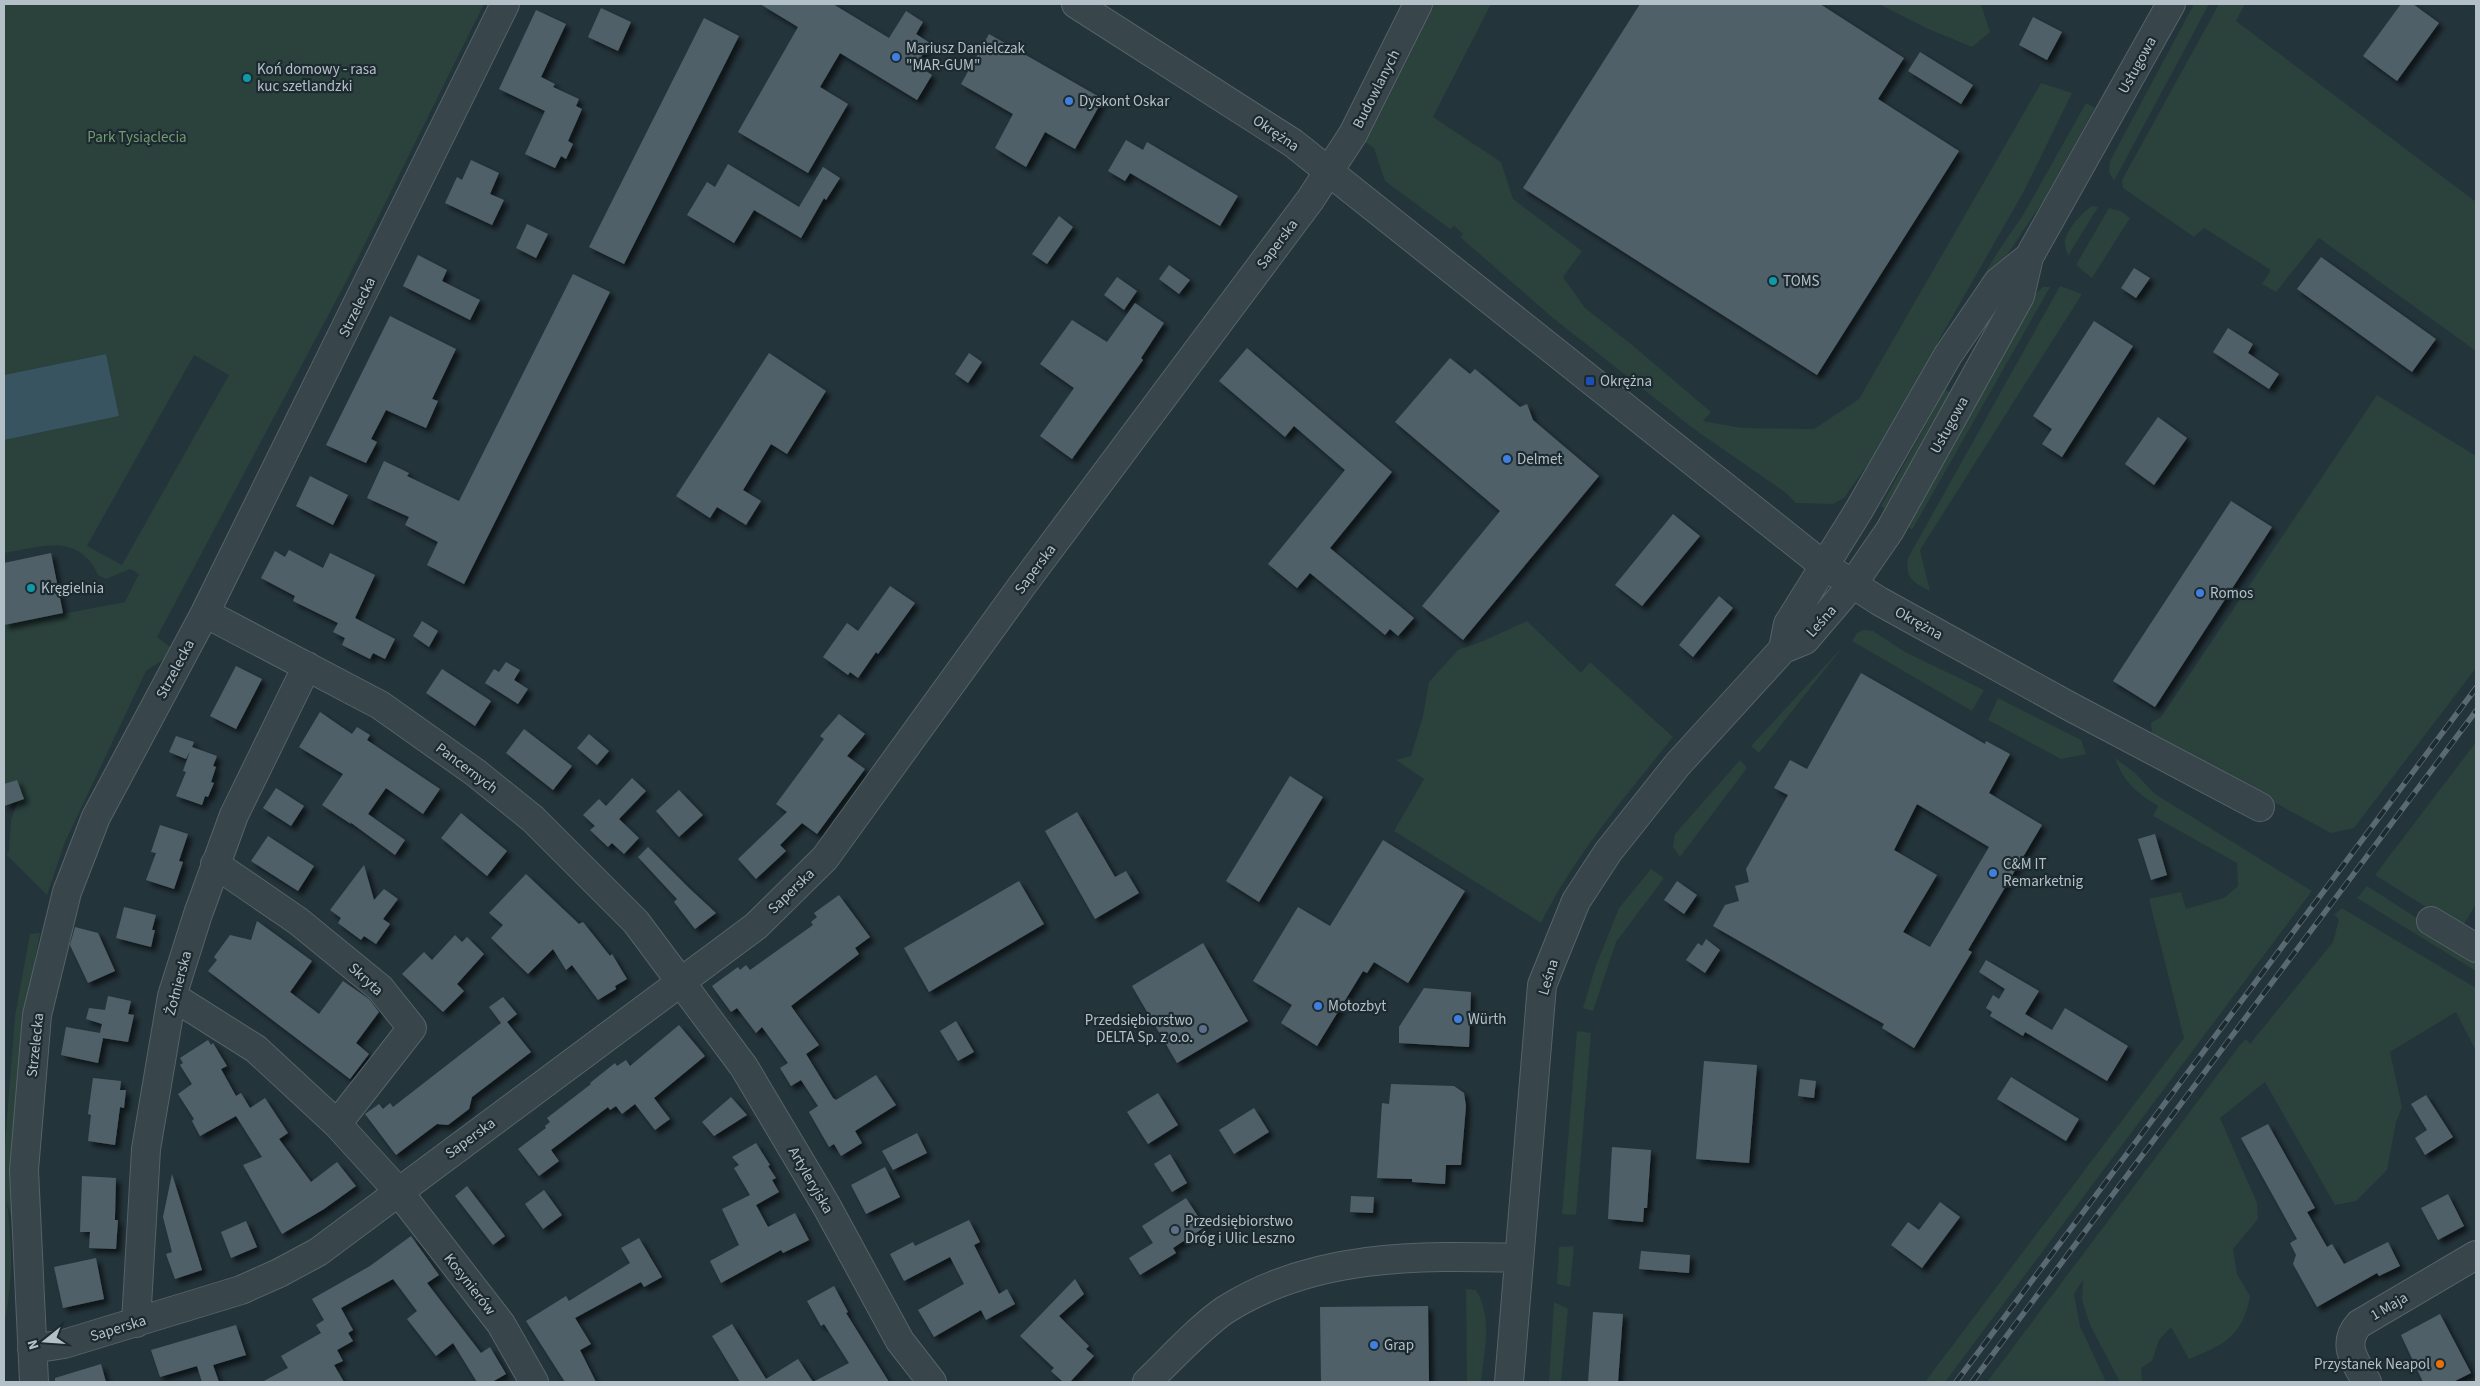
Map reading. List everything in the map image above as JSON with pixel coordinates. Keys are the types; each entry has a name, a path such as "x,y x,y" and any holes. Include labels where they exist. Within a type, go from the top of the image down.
{"street":[{"name":"Strzelecka","path":"34,1382 24,1170 36,1015 67,892 96,817 205,613 505,4"},
{"name":"Okrężna","path":"1076,4 1259,121 1330,172 1822,565 1852,585 2069,706 2260,807"},
{"name":"Budowlanych","path":"1330,172 1353,134 1418,4"},
{"name":"Usługowa","path":"1852,585 1890,530 2020,296 2029,257 2171,4"},
{"name":"Saperska","path":"32,1349 64,1344 241,1290 279,1273 318,1252 756,926 825,858 1021,587 1330,172"},
{"name":"Usługowa","path":"1822,565 1859,510 1948,355 1998,282 2029,257"},
{"name":"Leśna","path":"1783,649 1788,624 1822,565"},
{"name":"Leśna","path":"1509,1382 1542,985 1576,901 1608,852 1678,764 1783,649 1805,640 1852,585"},
{"name":"Pancernych","path":"205,613 380,705 476,773 533,819 636,922 682,982"},
{"name":"Żołnierska","path":"136,1323 146,1149 172,996 215,864 234,815 307,666"},
{"name":"Skryta","path":"215,864 298,921 380,988 412,1028 338,1124"},
{"path":"2431,921 2476,948"},
{"name":"Artyleryjska","path":"682,982 744,1067 826,1205 900,1341 932,1382"},
{"path":"172,996 256,1049 338,1124 398,1191"},
{"name":"Kosynierów","path":"398,1191 501,1324 534,1382"},
{"path":"1147,1382 1223,1311 1260,1290 1291,1278 1332,1267 1397,1258 1434,1255 1519,1258"},
{"name":"1 Maja","path":"2367,1382 2351,1355 2350,1338 2359,1324 2476,1255"}],"green space":[{"name":"Park Tysiąclecia","path":"4,4 484,4 348,278 157,637 176,651 146,671 65,842 47,895 6,854 9,852 11,820 18,801 24,799 17,780 4,784 4,625 125,602 139,574 130,569 106,579 98,575 90,561 80,553 69,548 57,546 45,546 4,553 4,440 119,416 106,354 4,375","holes":["194,355 229,375 122,565 87,546"]},
{"path":"1418,4 1491,4 1433,117 1501,162 1513,199 1582,251 1563,277 1585,308 1631,344 1711,412 1703,421 1742,428 1814,429 1859,399 2041,83 2072,93 2024,191 1870,461 1844,498 1833,504 1796,503 1786,493 1694,429 1553,318 1460,237 1463,234 1454,226 1450,229 1385,181 1374,148 1353,134"},
{"path":"1879,4 1981,4 1990,32 1972,47 1926,28"},
{"path":"2194,4 2209,4 2114,181 2109,172 2110,161"},
{"path":"2219,4 2245,4 2236,21 2476,202 2476,351 2319,238 2276,292 2262,284 2271,270 2204,228 2194,237 2123,188 2122,180"},
{"path":"2086,103 2095,108 2043,201 2004,260 1950,331 1997,253 2023,215"},
{"path":"2092,206 2098,207 2068,256 2065,244 2067,234 2083,213"},
{"path":"2109,208 2121,211 2130,218 2092,278 2076,265"},
{"path":"2060,286 2082,294 1920,550 1930,591 1915,582 1909,575 1908,558"},
{"path":"2043,287 2050,287 1912,530 1906,525 2033,296"},
{"path":"1945,390 1952,393 1887,510 1881,506"},
{"path":"2377,395 2476,456 2476,668 2354,828 2331,833 2157,739 2152,733 2151,723 2161,717"},
{"path":"1527,621 1581,673 1590,662 1673,737 1585,850 1554,898 1541,923 1394,831 1424,779 1396,760 1411,756 1423,716 1429,682 1458,650"},
{"path":"1863,630 1873,631 1905,652 1984,690 1972,711 1852,641 1857,633"},
{"path":"1845,644 1759,753 1751,746"},
{"path":"1998,698 2081,740 2086,754 2061,759 1988,720"},
{"path":"2476,742 2476,904 2461,929 2375,875"},
{"path":"2115,758 2135,773 2155,794 2312,891 1945,1382 1925,1382 2184,1038 2149,899 2181,892 2186,909 2224,898 2238,886 2237,863 2153,816 2158,806 2132,786 2122,774"},
{"path":"1740,760 1747,768 1680,857 1673,847 1675,834"},
{"path":"1651,869 1664,878 1616,942 1593,1011 1583,1008 1595,968 1619,908"},
{"path":"2367,886 2476,956 2476,971 2357,898"},
{"path":"2342,908 2476,988 2476,1051 2456,1012 2390,1052 2402,1107 2396,1122 2387,1170 2356,1201 2335,1205 2265,1082 2220,1118 2257,1203 2258,1219 2233,1249 2237,1274 2250,1296 2243,1320 2230,1337 2213,1349 2189,1359 2171,1327 2159,1340 2152,1361 2141,1368 2142,1382 2120,1382 2090,1325 2082,1300 2083,1280 2074,1294 2080,1326 2106,1382 1987,1382 2240,1045 2246,1039 2250,1044 2333,942 2339,919 2334,915"},
{"path":"40,933 24,1018 10,1172 13,1223 7,1202 11,1264 4,1326 4,1157 15,1016 30,934"},
{"path":"1577,1031 1591,1033 1576,1215 1562,1214"},
{"path":"1574,1246 1570,1287 1557,1284 1559,1247"},
{"path":"1466,1289 1476,1290 1481,1300 1486,1323 1481,1382 1467,1382"},
{"path":"1554,1302 1568,1309 1561,1382 1549,1382"}],"water":[{"path":"106,354 119,416 4,440 4,375"}],"building":[{"path":"760,4 833,4 889,38 906,11 923,22 916,34 930,43 916,65 932,75 917,100 840,53 820,87 848,104 808,173 738,132 798,27"},
{"name":"TOMS","path":"1640,4 1820,4 1904,58 1878,99 1959,151 1817,375 1523,188"},
{"path":"2401,4 2413,4 2439,23 2397,81 2363,56"},
{"path":"601,8 631,22 618,51 588,37"},
{"path":"536,10 566,24 541,77 555,84 553,87 579,99 576,106 582,109 568,141 573,144 566,159 561,156 555,168 525,154 545,111 499,89"},
{"path":"2033,17 2062,32 2047,60 2019,45"},
{"path":"704,18 739,36 624,264 589,247"},
{"path":"989,34 1103,99 1075,149 1045,132 1026,167 995,148 1013,114 961,84"},
{"path":"1920,52 1973,85 1961,104 1908,71"},
{"path":"1126,140 1143,150 1147,142 1238,196 1220,226 1130,173 1125,181 1108,171"},
{"path":"471,160 499,173 490,194 504,200 492,225 445,203 457,177 462,180"},
{"path":"728,164 799,207 823,167 840,178 826,200 824,198 801,238 754,210 734,243 687,215 707,182 715,187"},
{"path":"1059,216 1073,227 1047,264 1032,254"},
{"path":"527,224 548,234 536,258 516,248"},
{"path":"418,255 447,270 442,281 480,300 470,320 403,286"},
{"path":"2321,257 2436,339 2412,372 2297,289"},
{"path":"1169,265 1190,280 1179,294 1159,279"},
{"path":"2134,268 2150,278 2136,298 2121,288"},
{"path":"573,274 610,292 464,584 427,565 438,542 405,525 409,517 367,498 384,461 409,473 407,476 459,501"},
{"path":"1117,277 1137,291 1124,310 1104,295"},
{"path":"1135,303 1164,323 1141,358 1143,360 1072,459 1040,436 1074,388 1040,364 1072,320 1107,342"},
{"path":"390,316 456,349 432,399 438,401 426,428 386,410 371,439 377,442 366,463 326,445"},
{"path":"2094,321 2133,346 2062,457 2042,444 2052,429 2033,416"},
{"path":"2228,328 2253,344 2248,353 2279,374 2269,389 2213,352"},
{"path":"1247,348 1392,472 1330,548 1414,618 1398,636 1390,629 1385,635 1310,573 1297,588 1268,564 1345,470 1294,426 1285,437 1219,381"},
{"path":"769,353 826,391 787,454 771,444 743,490 761,501 746,525 717,507 710,518 676,496"},
{"path":"969,353 982,362 968,383 955,374"},
{"path":"1450,358 1470,374 1475,369 1520,407 1527,404 1533,420 1599,476 1463,640 1422,606 1500,511 1395,422"},
{"path":"2158,417 2187,438 2154,485 2125,464"},
{"path":"310,476 348,495 333,525 296,506"},
{"name":"Romos","path":"2231,501 2272,527 2155,707 2113,681"},
{"path":"1673,514 1700,536 1642,606 1615,585"},
{"path":"289,550 323,568 330,553 375,575 355,618 395,639 385,659 373,653 370,659 342,645 345,638 333,632 338,623 293,601 295,596 261,578 275,551 285,557"},
{"name":"Kręgielnia","path":"51,553 63,613 4,625 4,563"},
{"path":"890,586 915,603 858,678 850,672 848,675 823,657 847,623 858,631"},
{"path":"1719,596 1733,608 1693,657 1679,645"},
{"path":"422,621 438,631 429,647 413,636"},
{"path":"506,662 520,670 514,680 528,689 518,704 485,683 494,669 499,672"},
{"path":"236,666 262,679 236,729 210,716"},
{"path":"442,669 491,701 475,726 426,693"},
{"path":"1861,673 1985,744 1986,741 2010,754 1989,793 2042,825 1968,950 1972,952 1914,1048 1882,1028 1884,1024 1713,926 1725,905 1739,901 1735,886 1749,882 1746,869 1788,795 1774,788 1790,760 1807,769","holes":["1917,804 1989,847 1930,947 1903,932 1937,875 1894,850"]},
{"path":"320,712 352,734 357,727 370,735 367,740 440,789 423,814 386,788 368,814 405,840 395,855 350,822 351,824 322,805 343,774 299,747"},
{"path":"839,714 865,734 847,756 865,769 817,834 802,823 780,845 786,851 756,879 738,859 787,812 776,804 824,739 820,736"},
{"path":"524,729 572,766 553,790 506,753"},
{"path":"589,734 609,751 597,765 577,748"},
{"path":"176,736 194,742 192,747 217,756 213,766 216,767 211,782 214,783 208,797 205,796 202,805 176,796 186,772 183,771 190,751 186,759 169,752"},
{"path":"1290,776 1323,797 1259,902 1226,881"},
{"path":"632,778 646,791 619,819 639,838 624,854 612,843 608,847 590,830 595,826 583,815 599,799 606,806"},
{"path":"17,780 24,799 4,806 4,784"},
{"path":"276,788 304,806 291,826 263,808"},
{"path":"679,790 703,815 679,837 656,811"},
{"path":"1077,812 1115,877 1126,871 1139,893 1095,919 1045,831"},
{"path":"461,813 507,851 487,876 441,838"},
{"path":"160,825 188,834 179,861 183,862 174,889 146,880 156,853 151,852"},
{"path":"2155,834 2167,875 2151,880 2138,839"},
{"path":"268,836 314,866 298,891 251,861"},
{"path":"1383,840 1465,891 1408,983 1374,962 1367,973 1363,971 1317,1046 1281,1023 1292,1005 1253,981 1298,907 1330,926"},
{"path":"648,847 716,913 695,929 674,902 677,899 638,857"},
{"path":"364,865 374,900 384,889 398,899 383,919 390,924 376,944 364,936 361,940 338,923 341,918 330,910"},
{"path":"526,874 579,924 583,922 610,956 612,954 627,979 615,986 616,989 598,1000 572,965 566,970 553,949 528,974 491,938 503,925 489,913"},
{"path":"1019,881 1044,924 929,992 904,948"},
{"path":"1677,881 1697,895 1684,914 1664,900"},
{"path":"839,895 870,937 855,948 859,954 791,1006 819,1045 806,1054 833,1098 836,1100 876,1075 896,1105 855,1131 862,1143 841,1156 834,1144 829,1147 809,1112 818,1106 801,1080 791,1086 780,1068 788,1063 762,1027 756,1033 737,1008 731,1012 712,986 738,967 740,970 746,965 750,970 813,925 811,922 817,917 814,913"},
{"path":"124,907 156,915 152,930 155,930 151,947 116,938"},
{"path":"257,921 312,961 290,992 319,1014 343,981 369,999 379,1012 356,1043 369,1054 350,1079 208,971 217,960 214,957 230,935 251,940"},
{"path":"75,927 98,933 115,971 88,983 70,945"},
{"path":"455,935 462,942 467,937 484,954 457,984 464,991 443,1012 402,974 424,952 432,960"},
{"path":"1706,939 1720,950 1705,973 1686,960 1698,943 1702,946"},
{"path":"1203,943 1248,1021 1177,1063 1132,986"},
{"path":"1986,960 2039,991 2025,1014 2052,1030 2065,1008 2128,1046 2107,1081 2025,1032 2023,1036 1990,1016 1992,1012 1986,1008 1993,995 1999,999 2005,989 1979,972"},
{"path":"1424,988 1471,992 1469,1047 1399,1043 1399,1027"},
{"path":"108,996 131,1001 128,1014 134,1015 128,1042 103,1038 98,1063 61,1055 66,1027 100,1033 102,1024 86,1019 89,1008 105,1010"},
{"path":"503,997 517,1014 507,1022 531,1052 472,1097 469,1109 448,1125 437,1124 396,1155 365,1114 379,1104 383,1109 390,1103 393,1107 501,1023 489,1007"},
{"path":"956,1021 974,1052 958,1061 940,1031"},
{"path":"679,1025 705,1056 654,1098 670,1119 655,1130 635,1104 622,1114 616,1106 610,1110 608,1107 551,1150 559,1161 539,1176 518,1149 546,1128 545,1126 550,1122 547,1118 615,1063 617,1066 626,1060 630,1066"},
{"path":"208,1040 211,1045 213,1043 227,1066 221,1069 236,1096 241,1093 250,1108 265,1098 288,1133 279,1139 311,1182 337,1162 356,1186 324,1209 282,1234 243,1165 262,1157 236,1116 200,1136 192,1121 194,1119 178,1094 192,1084 180,1065 183,1063 180,1058"},
{"path":"1704,1061 1757,1065 1749,1163 1696,1159"},
{"path":"2011,1077 2079,1119 2066,1141 1997,1099"},
{"path":"93,1078 121,1081 120,1090 126,1090 124,1108 120,1107 115,1145 88,1141 91,1115 88,1114"},
{"path":"1800,1079 1816,1081 1814,1098 1798,1096"},
{"path":"1391,1084 1454,1086 1464,1093 1466,1106 1461,1165 1446,1165 1445,1184 1412,1182 1412,1179 1377,1178 1382,1103 1389,1104"},
{"path":"1158,1093 1178,1125 1148,1144 1127,1112"},
{"path":"2426,1095 2453,1137 2425,1155 2415,1138 2427,1130 2411,1104"},
{"path":"731,1097 747,1115 714,1136 702,1122"},
{"path":"1254,1108 1269,1132 1234,1154 1219,1130"},
{"path":"2268,1124 2315,1208 2307,1212 2327,1247 2332,1244 2344,1264 2388,1242 2400,1266 2379,1276 2377,1273 2317,1307 2293,1264 2296,1255 2290,1243 2297,1239 2241,1138"},
{"path":"917,1133 927,1153 893,1170 882,1151"},
{"path":"756,1143 770,1165 768,1166 776,1178 772,1180 779,1192 756,1205 768,1227 795,1213 809,1240 783,1253 781,1250 721,1283 710,1261 739,1245 722,1209 750,1195 734,1168 739,1165 732,1157"},
{"path":"1612,1147 1651,1150 1647,1208 1644,1208 1643,1222 1608,1219"},
{"path":"1170,1154 1187,1183 1172,1192 1154,1164"},
{"path":"885,1167 900,1197 866,1214 851,1185"},
{"path":"172,1174 202,1270 175,1279 166,1254 172,1252 163,1217"},
{"path":"82,1176 116,1178 115,1220 118,1220 116,1249 89,1248 90,1232 80,1232"},
{"path":"467,1186 505,1236 493,1245 455,1196"},
{"path":"544,1190 562,1215 543,1229 525,1204"},
{"path":"2448,1194 2464,1226 2438,1240 2421,1208"},
{"path":"1351,1196 1374,1197 1373,1213 1350,1212"},
{"path":"1186,1198 1205,1227 1173,1248 1176,1253 1140,1275 1129,1258 1153,1243 1142,1226"},
{"path":"1940,1202 1960,1217 1922,1268 1891,1245 1908,1222 1919,1230"},
{"path":"969,1220 980,1242 974,1245 999,1294 1007,1289 1015,1304 986,1320 981,1310 934,1337 918,1310 964,1284 950,1257 904,1281 890,1254 913,1242 915,1246"},
{"path":"246,1221 257,1247 231,1258 221,1232"},
{"path":"411,1236 439,1275 427,1283 481,1353 490,1347 506,1374 492,1382 477,1382 453,1343 436,1356 407,1319 417,1311 393,1279 341,1308 353,1330 348,1333 353,1341 337,1350 343,1361 334,1365 344,1382 262,1382 288,1368 281,1356 321,1333 316,1325 324,1320 312,1299 370,1266"},
{"path":"639,1238 662,1277 644,1287 641,1282 575,1318 591,1344 580,1350 596,1382 565,1382 526,1321 566,1296 569,1301 630,1263 621,1248"},
{"path":"1641,1251 1690,1255 1689,1273 1639,1269"},
{"path":"96,1258 104,1299 63,1308 54,1267"},
{"path":"1075,1279 1084,1294 1059,1316 1089,1346 1086,1349 1094,1356 1070,1382 1063,1382 1051,1371 1054,1368 1020,1336"},
{"path":"834,1286 848,1312 846,1313 889,1382 813,1382 849,1363 824,1324 821,1326 807,1301"},
{"name":"Grap","path":"1428,1306 1429,1382 1321,1382 1320,1307"},
{"path":"1593,1312 1623,1314 1618,1382 1588,1382"},
{"path":"2440,1314 2471,1373 2453,1382 2423,1382 2401,1335"},
{"path":"732,1324 766,1379 798,1359 813,1382 740,1382 712,1336"},
{"path":"236,1325 246,1355 213,1365 219,1382 202,1382 197,1366 160,1377 151,1350"},
{"path":"101,1364 106,1382 55,1382 55,1378"}],"railway":[{"path":"1956,1382 2476,688"},
{"path":"1972,1382 2476,711"}],"place":[{"name":"Mariusz Danielczak \"MAR-GUM\"","path":"896,57"},
{"name":"Koń domowy - rasa kuc szetlandzki","path":"247,78"},
{"name":"Dyskont Oskar","path":"1069,101"},
{"name":"TOMS","path":"1773,281"},
{"name":"Okrężna","path":"1590,381"},
{"name":"Delmet","path":"1507,459"},
{"name":"Kręgielnia","path":"31,588"},
{"name":"Romos","path":"2200,593"},
{"name":"C&M IT Remarketnig","path":"1993,873"},
{"name":"Motozbyt","path":"1318,1006"},
{"name":"Würth","path":"1458,1019"},
{"name":"Przedsiębiorstwo DELTA Sp. z o.o.","path":"1203,1029"},
{"name":"Przedsiębiorstwo Dróg i Ulic Leszno","path":"1175,1230"},
{"name":"Grap","path":"1374,1345"},
{"name":"Przystanek Neapol","path":"2440,1364"}]}
